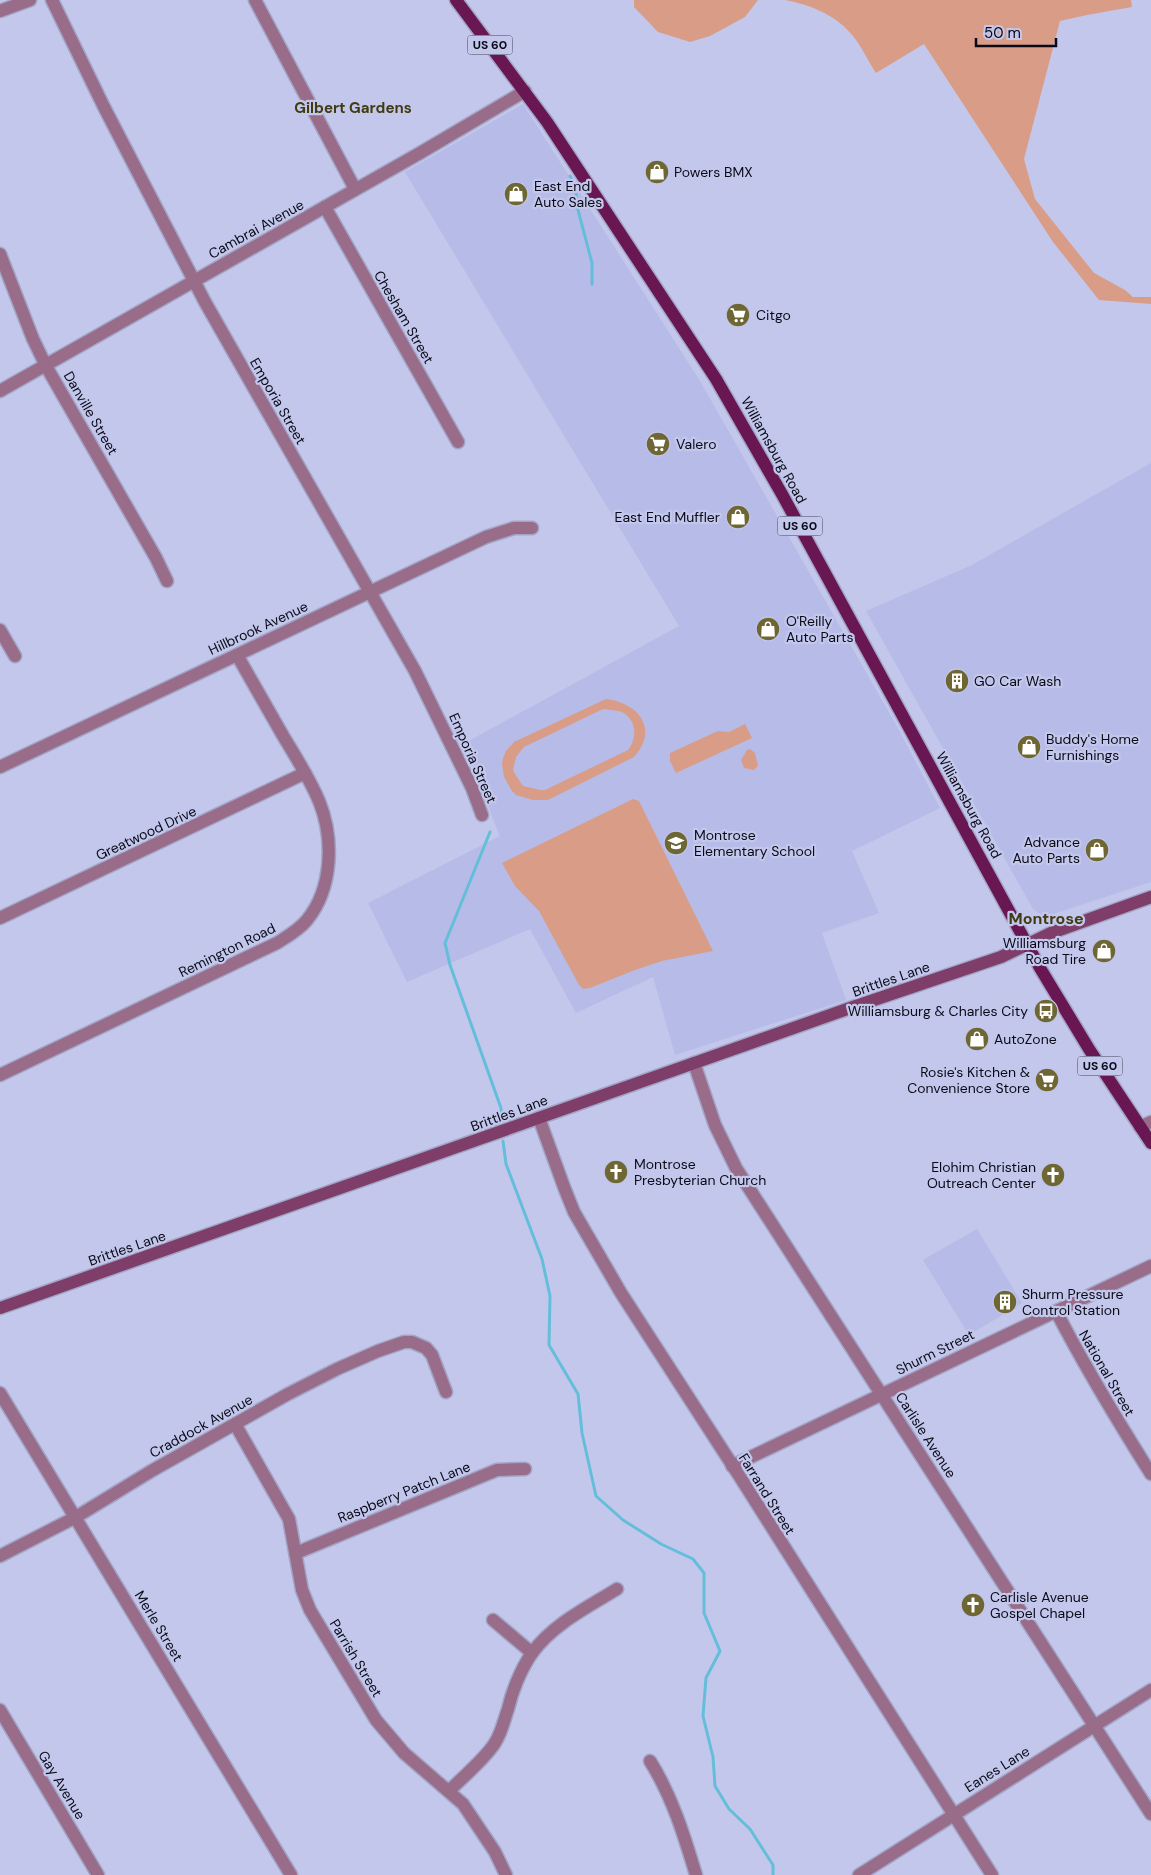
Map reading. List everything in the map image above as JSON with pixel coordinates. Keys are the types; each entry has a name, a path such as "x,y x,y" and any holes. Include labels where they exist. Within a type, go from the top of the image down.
{"main road":[{"name":"Williamsburg Road","path":"456,0 547,122 685,330 746,429 1028,946 1074,1026 1146,1124 1151,1143"},
{"name":"Brittles Lane","path":"0,1308 694,1063 1001,958 1051,933 1151,897"}],"street":[{"path":"0,11 30,0"},
{"name":"Emporia Street","path":"52,0 104,107 194,281 440,719 472,788 482,815"},
{"path":"255,0 355,189"},
{"name":"Cambrai Avenue","path":"0,392 525,91"},
{"name":"Chesham Street","path":"325,207 458,442"},
{"name":"Danville Street","path":"0,254 46,366 156,558 167,581"},
{"name":"Hillbrook Avenue","path":"0,767 486,537 514,528 532,528"},
{"path":"0,630 15,656"},
{"name":"Remington Road","path":"0,1075 277,943 292,934 307,920 316,906 323,891 328,861 326,827 320,803 305,773 237,655"},
{"name":"Greatwood Drive","path":"0,918 305,773"},
{"name":"Carlisle Avenue","path":"694,1063 715,1125 736,1168 1151,1814"},
{"name":"Farrand Street","path":"539,1118 564,1187 583,1229 621,1293 992,1875"},
{"name":"Shurm Street","path":"732,1466 1151,1266"},
{"name":"National Street","path":"1056,1311 1101,1395 1151,1474"},
{"name":"Craddock Avenue","path":"0,1556 76,1517 153,1470 311,1382 378,1351 404,1342 412,1342 423,1346 432,1355 446,1392"},
{"name":"Merle Street","path":"0,1393 290,1875"},
{"name":"Parrish Street","path":"235,1424 289,1520 302,1590 310,1610 376,1720 404,1753 463,1804 495,1852 506,1875"},
{"name":"Raspberry Patch Lane","path":"296,1553 497,1470 525,1470"},
{"path":"449,1791 496,1743 504,1726 516,1685 532,1653 551,1632 617,1589"},
{"path":"493,1620 532,1653"},
{"name":"Eanes Lane","path":"859,1875 952,1814 1151,1690"},
{"name":"Gay Avenue","path":"0,1710 98,1875"},
{"path":"650,1761 666,1788 696,1875"}],"shaded area":[{"path":"634,0 758,0 745,17 710,36 690,42 658,32 634,7"},
{"path":"785,0 1131,0 1132,7 1060,21 1024,159 1035,199 1094,273 1125,290 1133,297 1151,297 1151,304 1099,300 1053,242 924,44 876,73 856,40 839,22 813,8"},
{"path":"523,104 700,381 899,730 940,808 852,851 879,913 822,933 846,1000 675,1055 653,977 576,1013 530,929 407,982 368,903 500,836 463,744 679,626 405,172"},
{"path":"1151,463 1151,882 1044,917 1033,909 866,611 972,565"},
{"path":"606,699 618,701 628,706 642,719 645,727 645,737 634,757 548,800 533,800 516,795 512,791 504,777 502,764 506,751 514,742","holes":["603,709 624,713 631,721 634,736 628,750 545,790 523,786 513,770 516,757 524,747"]},
{"path":"745,724 752,738 676,773 670,761 670,753 718,731 729,732"},
{"path":"750,749 755,753 758,766 754,770 744,768 741,760 747,750"},
{"path":"633,799 639,801 713,951 662,961 583,989 579,985 539,911 515,886 502,863"},
{"path":"977,1229 1022,1303 969,1335 923,1260"}],"waterway":[{"path":"570,176 575,185 578,210 592,263 592,284"},
{"path":"490,832 445,943 450,965 501,1108 502,1121"},
{"path":"503,1141 506,1164 542,1259 550,1296 549,1345 578,1394 582,1433 596,1496 623,1520 661,1544 693,1559 704,1573 704,1613 720,1651 706,1678 703,1716 713,1757 715,1786 729,1809 750,1829 773,1865 773,1875"}],"place":[{"name":"Powers BMX","path":"657,172"},
{"name":"East End Auto Sales","path":"516,194"},
{"name":"Citgo","path":"738,315"},
{"name":"Valero","path":"658,444"},
{"name":"East End Muffler","path":"738,517"},
{"name":"O'Reilly Auto Parts","path":"768,629"},
{"name":"GO Car Wash","path":"957,681"},
{"name":"Buddy's Home Furnishings","path":"1029,747"},
{"name":"Montrose Elementary School","path":"676,843"},
{"name":"Advance Auto Parts","path":"1097,850"},
{"name":"Williamsburg Road Tire","path":"1104,951"},
{"name":"Williamsburg & Charles City","path":"1046,1011"},
{"name":"AutoZone","path":"977,1039"},
{"name":"Rosie's Kitchen & Convenience Store","path":"1047,1080"},
{"name":"Montrose Presbyterian Church","path":"616,1172"},
{"name":"Elohim Christian Outreach Center","path":"1053,1175"},
{"name":"Shurm Pressure Control Station","path":"1005,1302"},
{"name":"Carlisle Avenue Gospel Chapel","path":"973,1605"}],"district":[{"name":"Gilbert Gardens","path":"353,108"},
{"name":"Montrose","path":"1046,918"}]}
